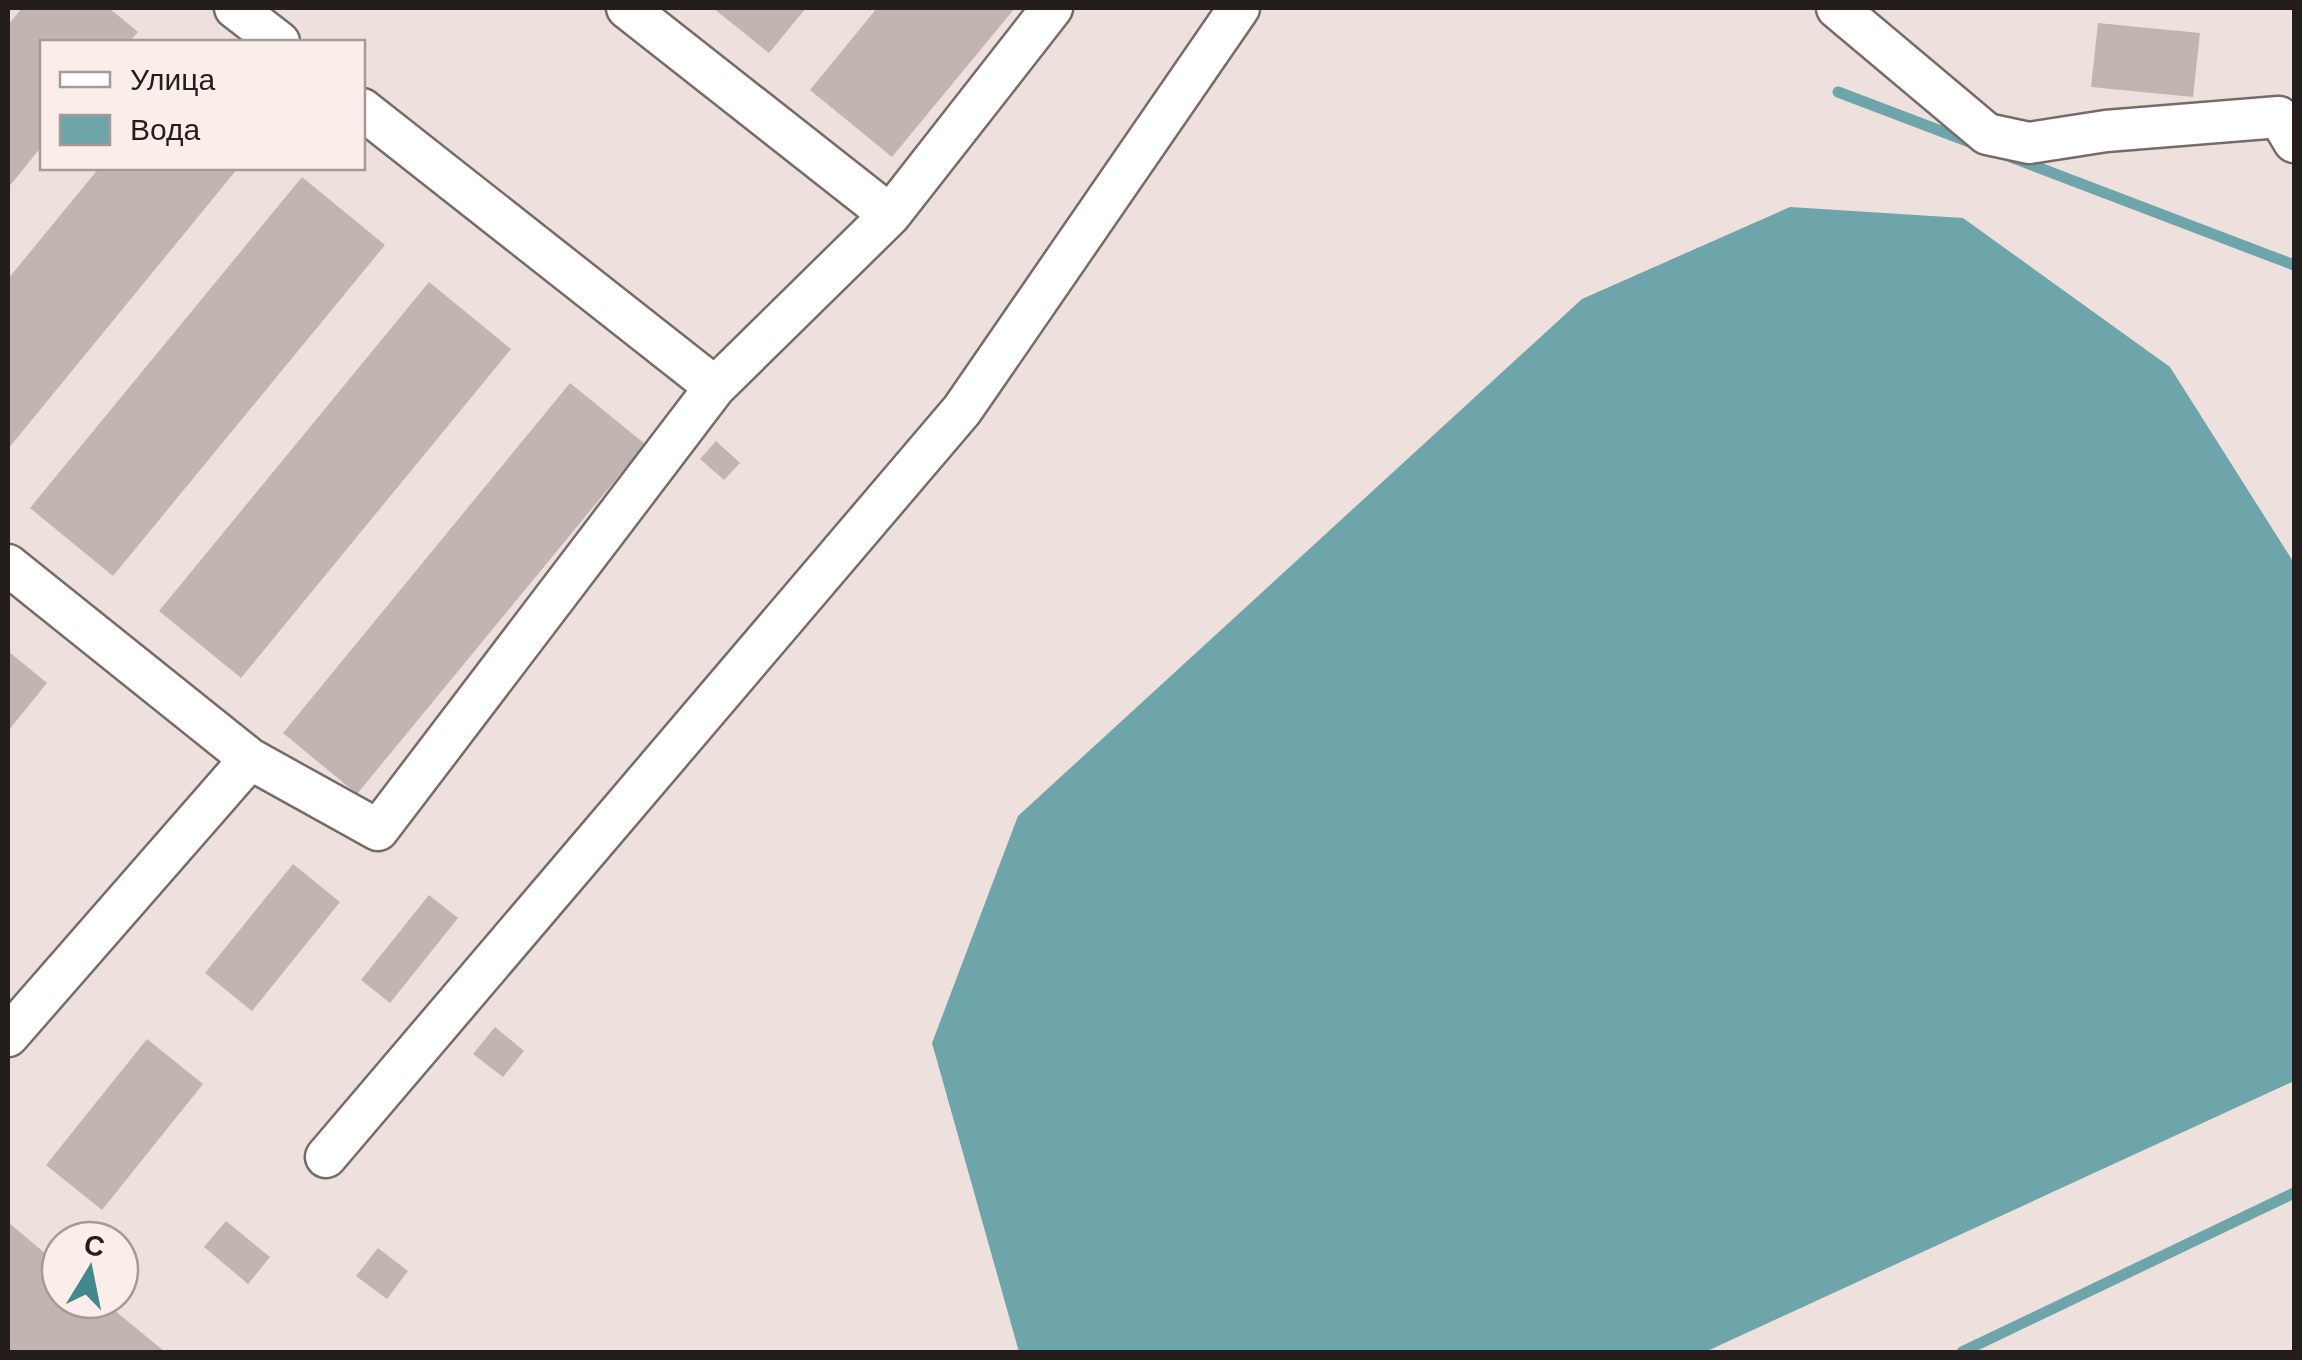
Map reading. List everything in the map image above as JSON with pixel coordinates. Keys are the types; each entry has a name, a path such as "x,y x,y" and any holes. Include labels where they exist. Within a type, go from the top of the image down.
{"lane":[{"path":"234,8 276,40"},
{"path":"628,8 890,215"},
{"path":"8,565 250,759 378,830 715,387 890,215 1052,8"},
{"path":"326,1156 962,410 1240,8"},
{"path":"1838,8 1987,134 2029,143 2106,131 2279,118 2294,142"},
{"path":"365,110 715,387"},
{"path":"8,1036 250,759"}],"water":[{"path":"1790,207 1963,218 2170,367 2294,563 2294,1081 1705,1352 1019,1352 932,1043 1018,816 1582,299"}],"building":[{"path":"22,8 109,8 138,32 131,40 40,40 40,148 8,188 8,25"},
{"path":"713,8 806,8 769,53"},
{"path":"877,8 1015,8 892,157 810,90"},
{"path":"2098,23 2200,33 2193,97 2091,87"},
{"path":"97,170 236,170 8,449 8,279"},
{"path":"302,177 385,245 113,576 30,508"},
{"path":"429,282 511,349 241,678 159,611"},
{"path":"570,383 645,444 357,794 283,733"},
{"path":"716,441 740,463 724,480 700,459"},
{"path":"8,651 47,683 8,731"},
{"path":"293,864 340,902 252,1011 205,973"},
{"path":"429,895 458,918 390,1003 361,980"},
{"path":"495,1027 524,1051 503,1077 473,1054"},
{"path":"147,1039 203,1084 102,1210 46,1165"},
{"path":"226,1221 270,1257 248,1284 204,1247"},
{"path":"8,1222 40,1249 40,1320 126,1320 165,1352 8,1352"},
{"path":"378,1248 408,1271 387,1299 356,1276"}],"waterway":[{"path":"1838,92 1975,144"},
{"path":"2011,157 2294,265"},
{"path":"1962,1352 2294,1193"}]}
